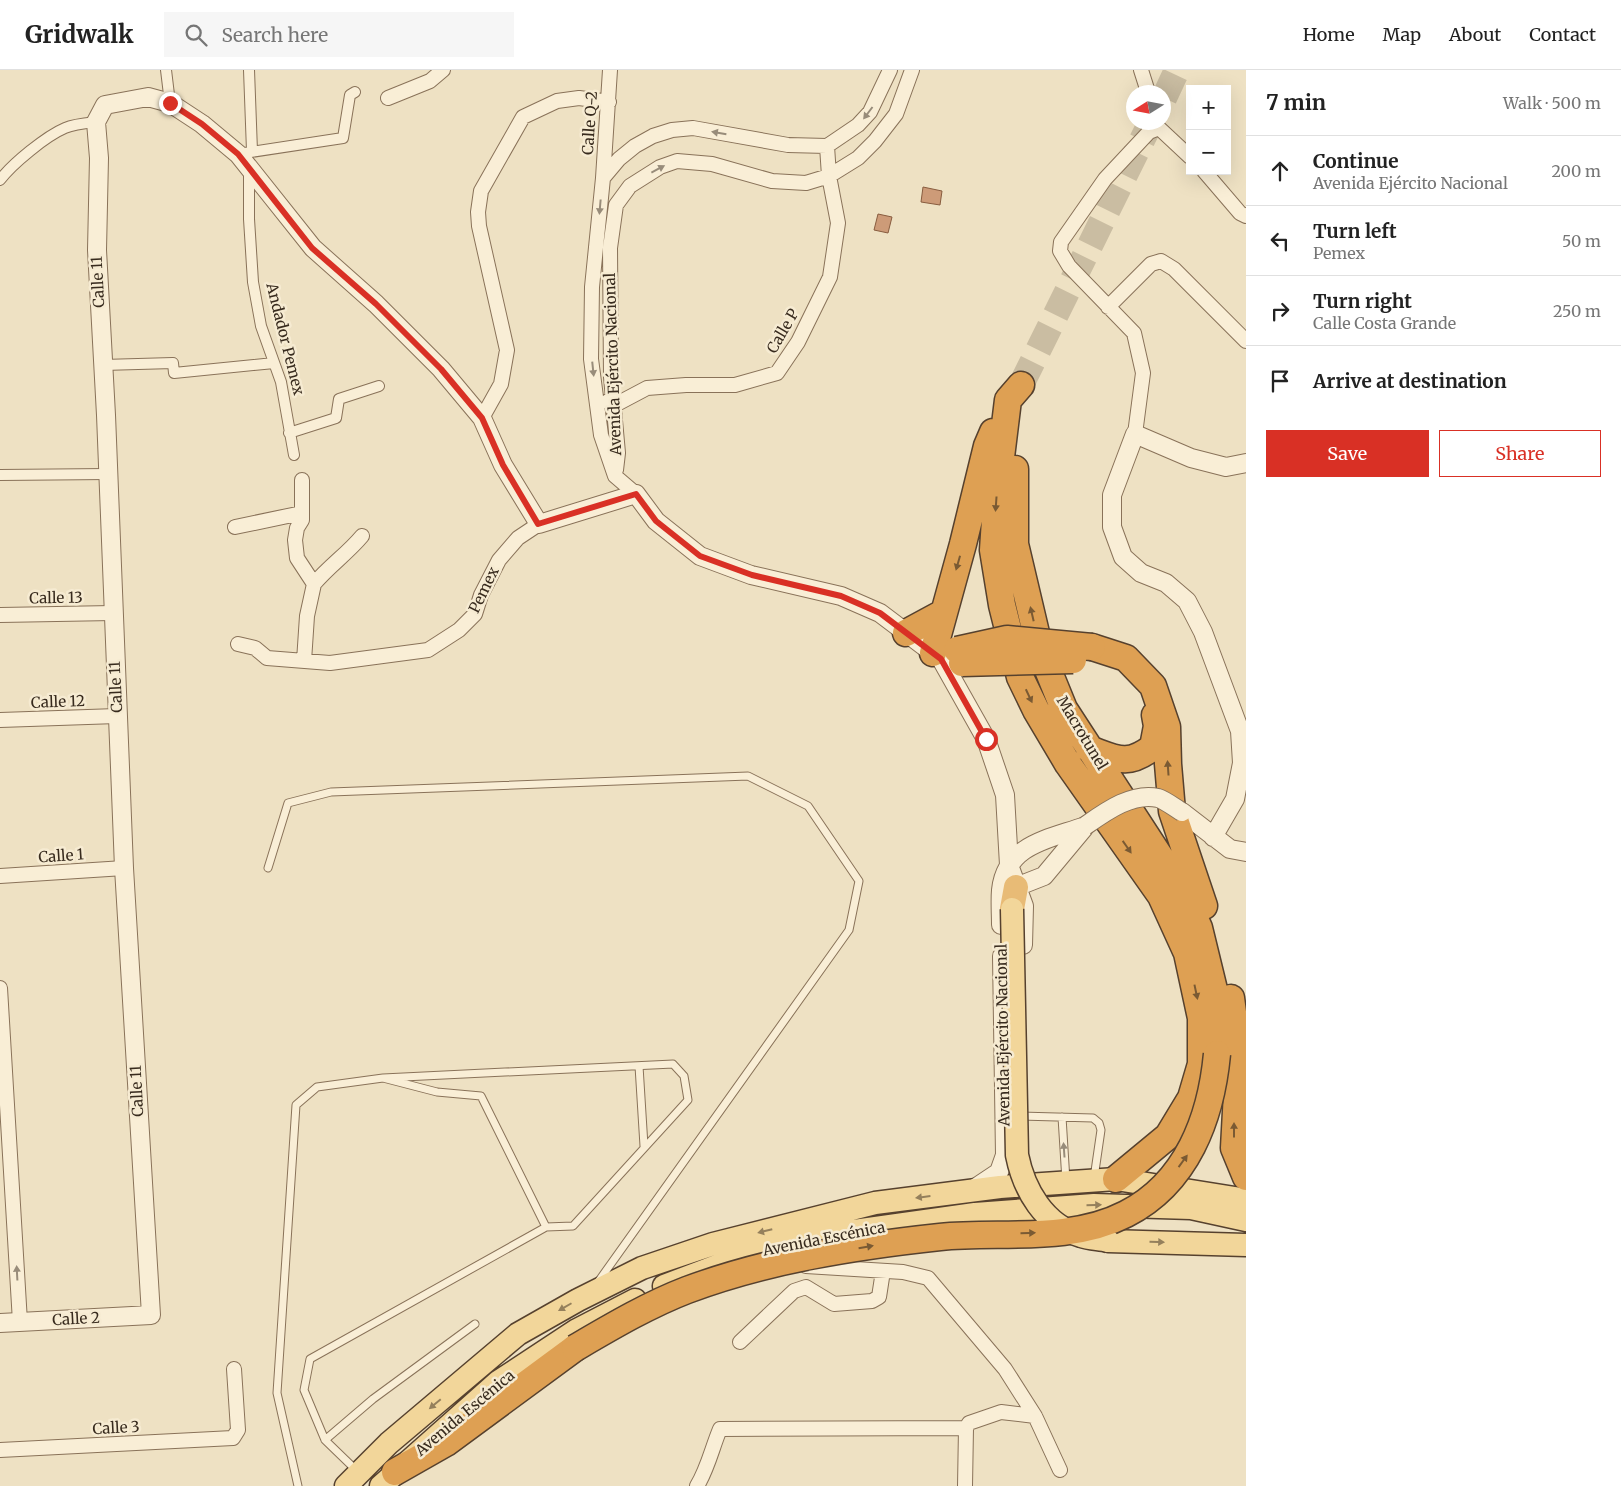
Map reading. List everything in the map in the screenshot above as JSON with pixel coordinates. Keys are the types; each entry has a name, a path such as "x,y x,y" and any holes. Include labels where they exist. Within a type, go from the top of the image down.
{"highway":[{"path":"1016,392 986,446 963,544 943,613 948,658 1007,639 1126,658 1154,686 1167,727 1172,811 1187,882"},
{"path":"1016,392 997,490 993,550 1002,605 1020,676 1036,710 1068,764 1161,896 1187,953 1201,1018 1201,1064 1191,1098 1168,1136 1105,1180"},
{"name":"Macrotunel","path":"388,1479 446,1443 574,1348 609,1327 686,1290 721,1278 777,1264 884,1244 940,1237 1083,1229 1127,1214 1160,1189 1192,1150 1211,1102 1218,1054 1217,1002 1208,935 1187,882 1089,749 1064,709 1040,650 1015,544 1014,482 1020,406 1016,392"},
{"path":"906,633 943,613"},
{"path":"1089,749 1117,759 1139,757 1153,747 1157,726 1153,698 1130,675 1094,654"},
{"path":"1012,909 1016,886"},
{"path":"1208,935 1230,996 1239,1056 1234,1148 1246,1177"}],"main road":[{"path":"1012,909 1017,1155 1022,1176 1030,1193 1054,1221 1082,1236 1108,1241 1246,1244"},
{"path":"352,1480 390,1443 518,1334 591,1293 642,1268 713,1244 874,1203 972,1190 1105,1180 1246,1200"},
{"name":"Avenida Escénica","path":"388,1479 498,1382 577,1330 644,1295 711,1267 770,1246 840,1233 975,1214 1094,1205 1191,1208 1246,1220"}],"street":[{"path":"166,70 170,103"},
{"path":"249,70 245,152 249,170 312,248 389,317 441,369 482,418 503,465 538,524"},
{"path":"388,98 427,76 444,70"},
{"name":"Calle Q-2","path":"603,178 610,70"},
{"path":"603,178 619,159 635,146 654,136 672,130 693,128 788,145 827,146 858,125 870,112 890,70"},
{"name":"Avenida Ejército Nacional","path":"615,476 618,453 611,377 610,248 616,205 630,186 660,167 677,160 712,164 772,181 806,183 828,176 858,158 875,141 896,114 912,70"},
{"path":"1140,70 1145,85"},
{"path":"0,180 5,173 44,141 65,128 96,122 104,105 148,96 170,103 245,152 343,138 350,95 355,92"},
{"path":"482,418 501,384 507,350 479,226 478,212 481,191 523,117 557,101 579,98 609,102"},
{"name":"Calle 11","path":"96,122 99,158 96,250 108,474 124,868 151,1315"},
{"path":"1152,130 1105,179 1061,242 1060,251 1068,266 1134,333 1143,373 1135,434 1112,495 1112,527 1123,557 1141,572 1166,583 1187,601 1203,632 1240,731 1242,763 1235,799 1214,837"},
{"path":"1163,130 1186,153"},
{"name":"Calle P","path":"613,406 647,388 686,385 735,385 777,373 798,342 830,277 838,223 828,176 827,146"},
{"name":"Andador Pemex","path":"249,170 248,218 253,282 261,326 281,382 294,455"},
{"path":"1207,175 1240,214 1246,216"},
{"name":"Avenida Ejército Nacional","path":"603,178 592,287 592,359 601,435 615,476 636,494 656,521 700,556 752,575 841,596 880,613 906,633 948,658 986,739 1005,794 1009,864 1024,906 1022,1116 1027,1163 1056,1184"},
{"path":"1108,307 1151,264 1162,262 1174,268 1246,342"},
{"path":"103,365 173,363 174,373 274,363"},
{"path":"289,433 336,418 339,399 379,386"},
{"path":"595,389 613,406"},
{"path":"1135,434 1191,458 1217,465 1226,467 1246,463"},
{"path":"0,475 108,474"},
{"path":"302,480 302,520 297,528 294,540 297,558 314,584"},
{"name":"Pemex","path":"238,644 255,648 267,658 330,663 428,650 442,643 459,630 475,614 481,595 499,560 518,538 538,524 636,494"},
{"path":"235,527 302,513"},
{"path":"304,661 307,616 314,584 328,567 352,549 362,536"},
{"name":"Calle 13","path":"0,615 113,613"},
{"name":"Calle 12","path":"0,720 117,716"},
{"path":"1009,864 1014,856 1026,848 1086,826 1120,803 1158,798 1182,812 1230,849 1246,852"},
{"path":"1016,886 1044,876 1086,826"},
{"name":"Avenida Ejército Nacional","path":"972,1190 999,1172 1005,1155 1001,888 1009,864"},
{"name":"Calle 1","path":"0,876 124,868"},
{"path":"0,988 20,1322"},
{"path":"711,1267 730,1273 776,1266 903,1272 928,1278 995,1355 1034,1416 1060,1470"},
{"path":"740,1342 794,1291 806,1287 834,1304 872,1301 879,1297 883,1271"},
{"name":"Calle 2","path":"0,1323 151,1315"},
{"name":"Calle 3","path":"0,1450 233,1438 238,1430 234,1369"},
{"path":"965,1486 966,1428 969,1423 1001,1412 1034,1416"},
{"path":"698,1486 705,1474 711,1448 720,1428 966,1428"}],"lane":[{"path":"268,868 288,803 331,792 748,776 808,806 859,881 849,930 626,1241 591,1293"},
{"path":"298,1486 277,1393 296,1105 317,1087 383,1078 673,1064 684,1076 688,1100 573,1226 546,1227 310,1359 304,1390 324,1440 352,1480"},
{"path":"639,1066 644,1146"},
{"path":"383,1078 437,1092 481,1096 546,1227"},
{"path":"1004,1116 1094,1118 1099,1123 1101,1130 1105,1180"},
{"path":"1056,1184 1062,1117"},
{"path":"324,1440 373,1399 475,1324"}],"building":[{"path":"923,187 942,191 940,205 921,202"},
{"path":"878,214 892,217 888,233 874,230"}],"tunnel":[{"path":"1170,85 1177,70"},
{"path":"1021,385 1147,130"}],"route":[{"path":"170,103 202,124 238,154 312,248 376,304 441,369 482,418 503,465 538,524 636,494 656,521 700,556 752,575 841,596 880,613 941,659 986,739"}]}
